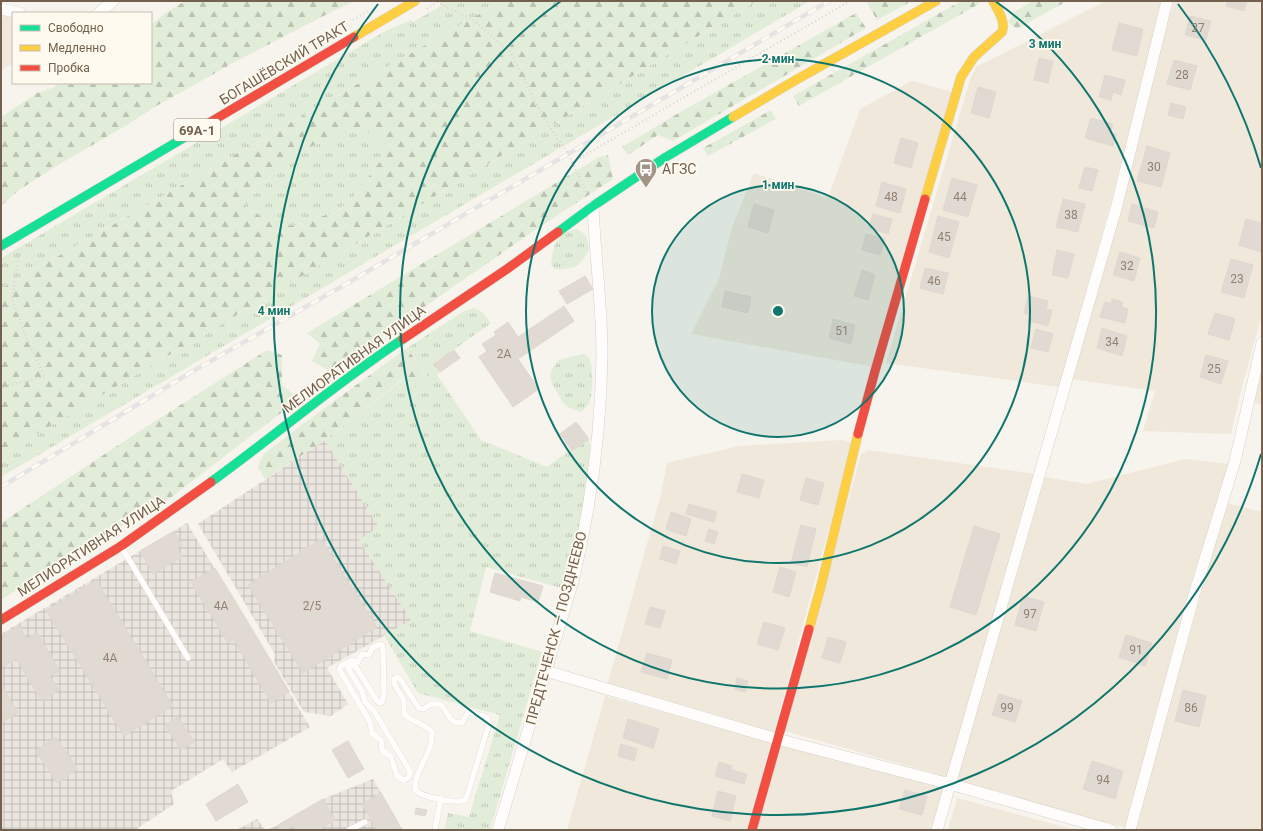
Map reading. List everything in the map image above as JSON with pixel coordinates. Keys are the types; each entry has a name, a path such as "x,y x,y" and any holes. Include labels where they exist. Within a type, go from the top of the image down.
{"street":[{"path":"100,12 113,1"},
{"path":"393,14 400,1"},
{"name":"БОГАШЁВСКИЙ ТРАКТ","path":"1,246 415,1"},
{"name":"МЕЛИОРАТИВНАЯ УЛИЦА","path":"1,620 121,546 245,458 374,358 507,269 593,206 666,157 724,121 936,1"},
{"path":"752,830 821,586 856,442 960,77 974,57 1002,32 1004,27 1002,19 993,1"},
{"path":"937,830 1117,205 1167,1"},
{"path":"1,9 15,12"},
{"name":"ПРЕДТЕЧЕНСК — ПОЗДНЕЕВО","path":"498,830 580,552 590,494 598,430 602,356 593,206"},
{"path":"1130,830 1194,595 1236,460 1262,343"},
{"path":"546,671 777,739 950,784 1110,830"}],"lane":[{"path":"121,546 188,658"},
{"path":"376,645 382,645 383,650 384,694 382,702 380,703 377,701 356,667 351,665 348,668 362,691 365,702 374,711 410,771 410,776 404,780 397,776 391,757 382,750 381,740 372,733 370,722 339,671 339,667 352,660 358,662 362,654 369,655 372,648 376,645"},
{"path":"394,679 400,679 419,708 423,709 432,704 440,704 453,721 459,723 462,723 468,712 488,717 490,724 465,800 457,802 441,798 421,794 415,790 416,779 431,742 432,732 429,728 407,718 404,714 402,711 404,701 394,683 394,679"},
{"path":"435,830 441,798"},
{"path":"349,830 365,822"}],"path":[{"path":"572,162 850,1"},
{"path":"437,2 473,20 512,53 541,113 568,153 593,206"},
{"path":"1,389 9,385 45,377 30,346 12,300 22,234"}],"shaded area":[{"path":"1106,1 1162,1 1110,205 1059,387 886,363 970,80 976,67"},
{"path":"1174,1 1262,1 1262,315 1241,390 1231,434 1143,431 1155,391 1071,379 1120,206"},
{"path":"1,12 12,14 12,64 1,70"},
{"path":"912,81 953,92 874,367 691,334 719,279 732,227 754,173 828,198 860,109"},
{"path":"1262,360 1262,405 1252,402"},
{"path":"325,440 379,527 359,540 412,620 327,668 348,704 331,716 304,712 274,662 275,654 198,524"},
{"path":"841,440 852,443 774,732 608,683 661,494 667,463 739,446"},
{"path":"868,450 1036,474 947,777 785,731 861,454"},
{"path":"1185,459 1229,464 1188,593 1126,828 957,780 1045,477 1087,484"},
{"path":"1227,503 1262,512 1262,830 1134,830"},
{"path":"187,523 310,727 232,772 223,759 171,791 174,804 135,830 1,830 1,634"},
{"path":"605,696 771,742 747,830 567,830"},
{"path":"779,744 943,787 931,830 756,830"},
{"path":"373,779 403,830 267,830 323,799"},
{"path":"957,798 1075,830 948,830"},
{"path":"257,819 265,830 236,830"}],"green space":[{"path":"185,1 356,1 333,11 235,62 158,105 19,190 1,206 1,117 37,93 52,88 58,84 152,84 152,24 164,14"},
{"path":"442,1 502,1 1,289 1,258 387,30 411,20 413,22 441,6 440,3"},
{"path":"502,1 756,1 394,221 1,455 1,289","holes":["352,130 364,130 380,140 383,151 381,160 355,195 338,211 296,225 275,226 245,206 252,192 295,155 330,137"]},
{"path":"756,1 810,1 1,477 1,455 394,221"},
{"path":"870,1 912,1 877,20 867,3"},
{"path":"961,1 978,1 979,4 799,106 793,96"},
{"path":"1033,1 1067,1 1017,29 1008,22 1015,11"},
{"path":"856,13 866,28 673,141 658,135 628,155 622,147 677,114"},
{"path":"771,110 776,119 708,156 703,148"},
{"path":"352,130 364,130 380,140 383,151 381,160 355,195 338,211 296,225 275,226 245,206 252,192 295,155 330,137"},
{"path":"608,155 613,179 535,230 331,372 312,361 320,344 307,333 599,157"},
{"path":"577,229 586,237 589,250 576,266 567,269 554,269 551,265 556,241 564,234"},
{"path":"474,308 482,312 491,323 434,364 440,372 437,375 481,440 547,467 571,449 573,451 589,439 591,451 582,524 576,537 565,589 486,567 470,631 542,652 490,830 444,830 448,813 469,817 500,715 418,693 384,635 411,620 359,540 379,527 325,440 404,379 428,377 407,348 464,311"},
{"path":"407,348 428,378 411,389 403,379 325,440 265,479 258,468 264,454"},
{"path":"267,350 282,355 282,385 299,399 160,506 82,547 1,600 1,523 138,432"},
{"path":"583,354 590,360 592,387 587,407 581,412 569,408 563,403 550,377 551,371 559,360"}],"building":[{"path":"1228,1 1247,1 1244,11 1226,6"},
{"path":"1190,16 1211,21 1206,40 1185,35"},
{"path":"1119,23 1143,29 1137,56 1112,50"},
{"path":"1039,58 1053,61 1048,83 1034,80"},
{"path":"1174,60 1197,66 1190,90 1167,84"},
{"path":"1105,75 1125,80 1121,95 1113,92 1111,100 1099,97"},
{"path":"978,87 996,92 989,118 971,113"},
{"path":"1171,103 1186,107 1183,119 1168,115"},
{"path":"1091,118 1113,124 1110,133 1116,134 1113,146 1085,138"},
{"path":"901,138 918,143 911,168 894,163"},
{"path":"1147,146 1170,153 1161,187 1137,181"},
{"path":"1085,167 1098,170 1092,191 1079,188"},
{"path":"952,178 977,185 968,217 943,210"},
{"path":"882,182 906,189 900,213 876,206"},
{"path":"1063,199 1085,204 1078,232 1056,227"},
{"path":"754,204 774,210 768,233 748,227"},
{"path":"1132,204 1158,212 1154,228 1128,221"},
{"path":"873,214 892,219 888,234 869,228"},
{"path":"938,216 959,222 949,258 929,252"},
{"path":"1246,219 1262,223 1262,252 1239,245"},
{"path":"866,234 885,239 880,255 862,250"},
{"path":"1057,250 1074,254 1068,278 1052,275"},
{"path":"1120,252 1140,258 1134,281 1113,275"},
{"path":"1231,259 1253,265 1244,298 1221,292"},
{"path":"925,268 948,273 943,294 920,288"},
{"path":"862,270 875,275 868,300 854,296"},
{"path":"585,276 593,289 567,304 559,291"},
{"path":"725,291 751,297 748,313 722,307"},
{"path":"1028,296 1048,301 1046,309 1052,310 1048,326 1030,321 1032,315 1024,313"},
{"path":"1112,299 1123,302 1121,307 1128,309 1125,323 1100,317 1105,302 1111,304"},
{"path":"564,306 574,321 518,359 539,389 513,407 479,357 487,351 482,344 496,335 494,332 508,322 518,337"},
{"path":"1215,313 1235,319 1229,340 1208,334"},
{"path":"833,319 855,325 851,344 829,338"},
{"path":"1102,328 1127,336 1122,356 1097,348"},
{"path":"1036,329 1053,334 1048,352 1031,348"},
{"path":"454,350 460,358 440,372 434,364"},
{"path":"1206,355 1228,361 1221,384 1200,377"},
{"path":"576,422 589,439 572,451 560,434"},
{"path":"742,474 764,480 759,498 737,492"},
{"path":"806,478 824,483 818,505 800,500"},
{"path":"689,504 717,512 714,522 686,514"},
{"path":"671,512 691,519 686,536 666,529"},
{"path":"801,525 816,529 807,567 791,563"},
{"path":"974,526 1000,534 976,615 950,607"},
{"path":"709,529 718,532 714,544 705,541"},
{"path":"174,531 182,545 177,548 182,557 153,574 140,551"},
{"path":"321,539 377,627 303,673 248,585"},
{"path":"663,546 680,551 676,564 660,559"},
{"path":"780,567 796,572 789,597 773,592"},
{"path":"215,568 252,629 228,643 191,582"},
{"path":"495,573 543,586 538,602 521,597 520,601 490,592"},
{"path":"96,580 173,706 124,736 46,610"},
{"path":"1023,596 1044,602 1036,631 1015,625"},
{"path":"650,607 665,611 660,628 645,624"},
{"path":"764,622 785,628 778,650 757,644"},
{"path":"19,625 27,639 37,633 60,671 50,676 59,690 42,701 16,659 1,668 1,636"},
{"path":"252,629 289,691 271,703 234,640"},
{"path":"1126,635 1152,643 1145,666 1119,657"},
{"path":"828,637 846,642 840,663 822,658"},
{"path":"647,653 672,660 667,679 641,672"},
{"path":"737,678 748,681 745,692 735,689"},
{"path":"1,684 18,713 1,723"},
{"path":"1183,690 1206,696 1199,727 1175,721"},
{"path":"999,694 1022,701 1015,722 992,715"},
{"path":"178,717 194,742 181,750 165,725"},
{"path":"628,719 659,729 653,748 623,738"},
{"path":"56,737 78,769 57,783 36,751"},
{"path":"348,741 364,769 348,778 332,750"},
{"path":"621,744 637,749 634,761 618,756"},
{"path":"1092,761 1123,771 1115,799 1083,789"},
{"path":"719,762 732,766 731,770 747,774 744,784 715,776"},
{"path":"238,784 248,802 216,821 206,804"},
{"path":"905,790 927,796 922,815 899,809"},
{"path":"718,791 736,796 730,821 712,816"},
{"path":"381,793 402,830 377,830 362,804"},
{"path":"323,799 335,820 319,830 296,830 293,826 286,830 281,830 278,825"},
{"path":"416,808 427,810 425,816 415,814"}],"railway":[{"path":"1,487 188,374 346,284 829,1"}],"traffic: fast":[{"path":"558,232 593,206 666,157 733,117"},
{"path":"1,246 197,130"},
{"path":"211,482 354,373 403,339"}],"traffic: slow":[{"path":"354,37 415,1"},
{"path":"733,117 936,1"},
{"path":"925,199 961,77 974,57 1002,32 1002,20 993,1"},
{"path":"809,629 858,434"}],"traffic: jam":[{"path":"197,130 354,37"},
{"path":"858,434 925,199"},
{"path":"403,339 507,269 558,232"},
{"path":"1,620 121,546 211,482"},
{"path":"752,830 809,629"}],"place":[{"name":"АГЗС","path":"646,188"}]}
